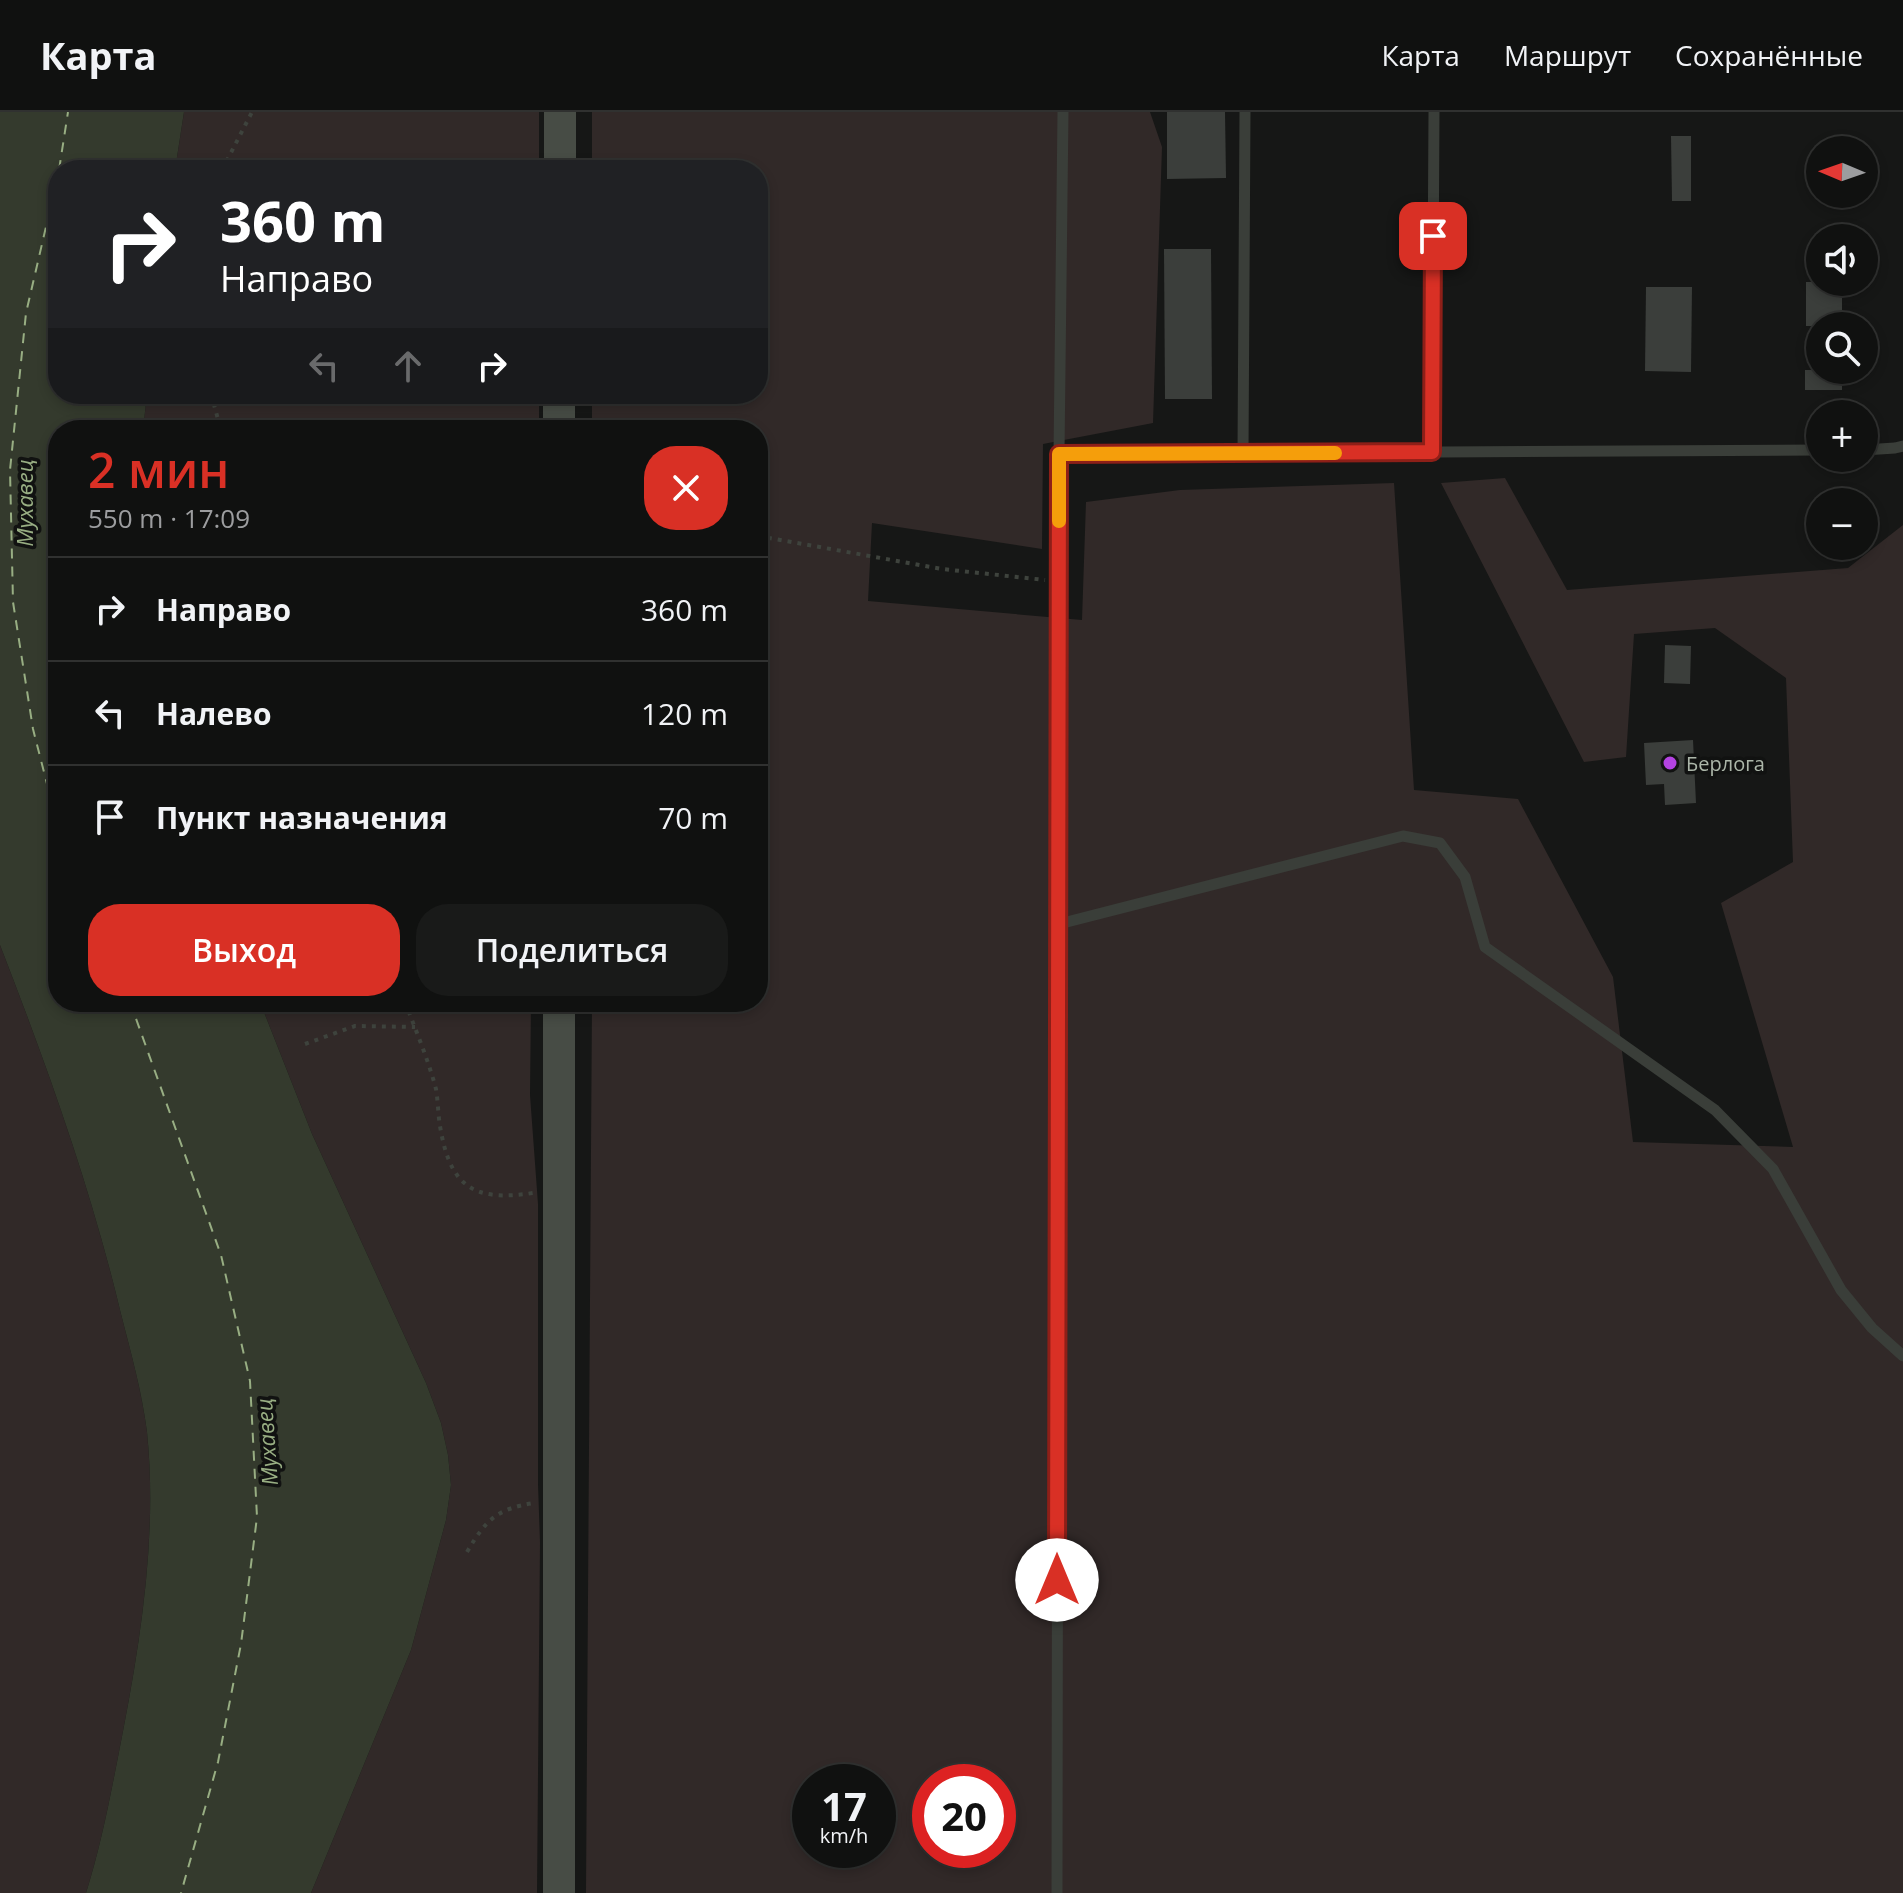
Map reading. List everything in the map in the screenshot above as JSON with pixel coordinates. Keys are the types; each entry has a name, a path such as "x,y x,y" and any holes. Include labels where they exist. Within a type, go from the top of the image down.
{"street":[{"path":"560,112 560,160"},
{"path":"559,1012 559,1893"}],"lane":[{"path":"1057,1893 1059,454 1063,112"},
{"path":"1243,453 1245,112"},
{"path":"1432,452 1434,112"},
{"path":"1878,449 1903,446"},
{"path":"1059,454 1806,450"},
{"path":"1059,924 1403,836 1440,843 1465,877 1485,947 1715,1110 1773,1169 1841,1290 1872,1328 1903,1356"}],"path":[{"path":"227,160 252,112"},
{"path":"768,538 942,569 1059,581"},
{"path":"409,1012 428,1059 447,1157 457,1177 470,1189 490,1194 517,1195 559,1188"},
{"path":"305,1044 355,1026 415,1027"},
{"path":"467,1552 495,1515 532,1503 560,1505"}],"shaded area":[{"path":"184,112 539,112 539,160 177,160"},
{"path":"592,112 1150,112 1162,147 1153,423 1043,444 1042,549 872,523 868,601 1082,620 1086,502 1180,490 1394,483 1414,790 1518,799 1613,977 1633,1142 1793,1147 1721,903 1793,862 1786,678 1715,628 1634,634 1626,757 1584,762 1441,483 1505,478 1567,590 1848,568 1858,560 1878,560 1878,545 1903,525 1903,1893 586,1893 592,1012 768,1012 768,420 592,420 592,404 768,404 768,160 592,160"},
{"path":"146,404 539,404 539,420 144,420"},
{"path":"0,945 51,1082 96,1220 136,1373 147,1432 150,1513 139,1636 108,1809 86,1893 0,1893"},
{"path":"264,1012 531,1012 530,1095 538,1204 540,1542 537,1893 311,1893 411,1650 446,1520 451,1485 441,1423 426,1383 312,1134"}],"water":[{"name":"Мухавец","path":"0,112 184,112 177,160 48,160 48,404 146,404 144,420 48,420 48,1012 264,1012 312,1134 426,1383 441,1423 451,1485 446,1520 411,1650 311,1893 86,1893 108,1809 139,1636 150,1513 147,1432 139,1387 96,1220 51,1082 0,945"}],"building":[{"path":"1167,112 1225,112 1226,178 1167,179"},
{"path":"1671,136 1691,136 1691,201 1672,201"},
{"path":"1164,249 1211,249 1212,399 1165,399"},
{"path":"1646,287 1692,287 1691,372 1645,371"},
{"path":"1806,296 1842,296 1842,312 1806,312"},
{"path":"1805,370 1806,384 1842,384 1842,390 1805,390"},
{"path":"1665,645 1691,646 1690,684 1664,683"},
{"name":"Берлога","path":"1693,740 1696,803 1665,805 1664,784 1646,785 1644,743"}],"ferry route":[{"path":"61,160 68,112"},
{"path":"48,218 26,313 10,470 13,602 33,729 48,788"},
{"path":"134,1012 221,1255 250,1381 257,1517 241,1644 218,1762 181,1893"}],"slow traffic":[{"path":"1059,521 1059,454 1335,453"}],"place":[{"name":"Берлога","path":"1670,763"}],"route":[{"path":"1057,1580 1059,454 1432,452 1433,236"}]}
